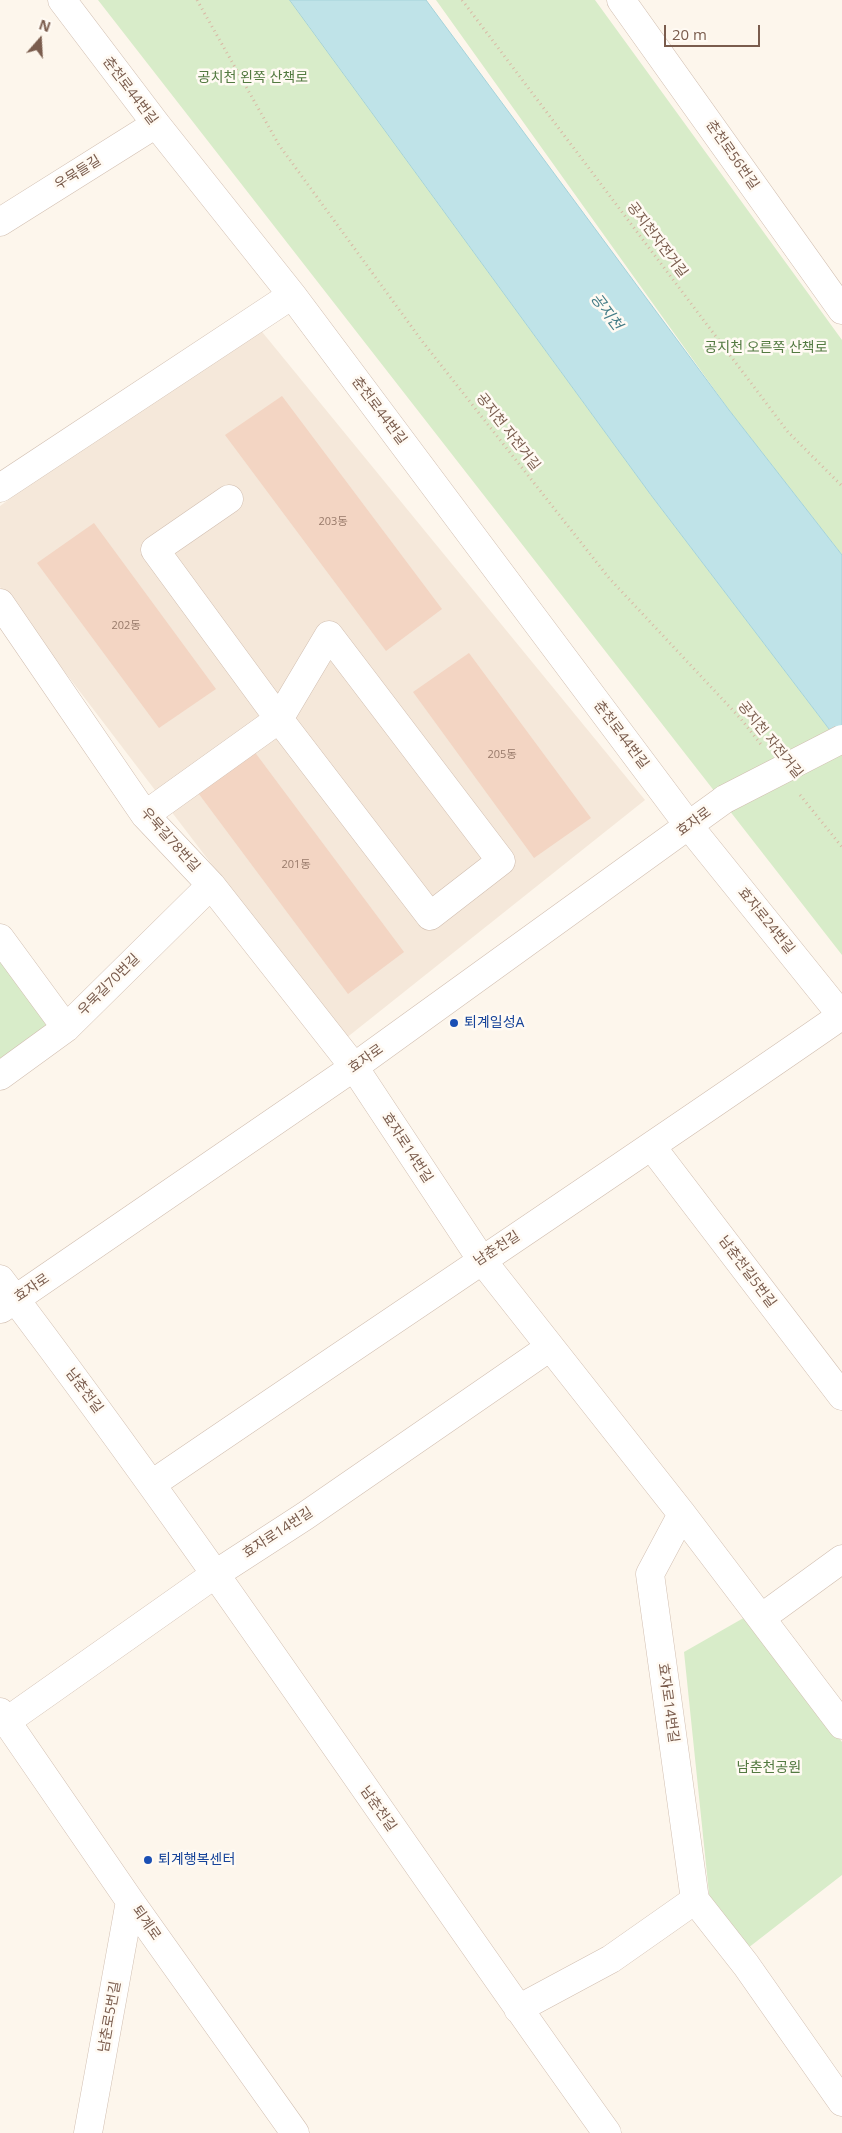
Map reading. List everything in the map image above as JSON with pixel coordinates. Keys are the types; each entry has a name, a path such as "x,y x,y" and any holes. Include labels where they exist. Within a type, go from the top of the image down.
{"street":[{"name":"춘천로44번길","path":"62,0 156,124 292,295 689,826"},
{"name":"춘천로56번길","path":"621,0 842,310"},
{"name":"우묵들길","path":"0,222 156,124"},
{"path":"0,488 292,295"},
{"path":"145,815 279,719 329,635 501,861 430,916 279,719 156,550 229,499"},
{"name":"우묵길78번길","path":"0,603 145,815 211,885 354,1067"},
{"name":"효자로","path":"5,1296 354,1067 725,799 842,739"},
{"name":"효자로24번길","path":"689,826 842,1016"},
{"name":"우묵길70번길","path":"0,1076 66,1028 211,885"},
{"path":"0,938 66,1028"},
{"name":"남춘천길","path":"152,1484 481,1259 652,1147 842,1016"},
{"name":"효자로14번길","path":"354,1067 481,1259 682,1514 842,1725"},
{"name":"남춘천길5번길","path":"652,1147 842,1396"},
{"name":"남춘천길","path":"5,1296 152,1484 518,2009 607,2133"},
{"name":"효자로14번길","path":"3,1716 306,1516 550,1347"},
{"name":"효자로14번길","path":"682,1514 650,1574 695,1900"},
{"path":"761,1618 842,1560"},
{"name":"퇴계로","path":"3,1716 130,1901 295,2133"},
{"path":"518,2009 611,1959 695,1900 746,1965 842,2102"},
{"name":"남춘로5번길","path":"88,2133 130,1901"}],"path":[{"name":"공지천 자전거길","path":"197,0 279,145 422,341 609,578 741,719 764,749"},
{"name":"공지천자전거길","path":"462,0 788,432 842,486"},
{"name":"공지천 자전거길","path":"794,787 842,847"}],"shaded area":[{"path":"254,322 645,800 345,1039 0,587 0,506"}],"green space":[{"name":"공치천 왼쪽 산책로","path":"98,0 290,0 651,495 842,746 842,955"},
{"name":"공지천 오른쪽 산책로","path":"436,0 595,0 842,340 842,555 729,410"},
{"path":"0,938 66,1028 0,1076"},
{"name":"남춘천공원","path":"747,1616 842,1742 842,1875 748,1948 710,1903 684,1652"}],"water":[{"name":"공지천","path":"290,0 426,0 729,410 842,555 842,746 651,495"}],"building":[{"path":"282,396 442,609 386,651 225,435"},
{"path":"94,523 216,689 159,728 37,563"},
{"path":"469,653 591,818 534,858 413,692"},
{"path":"245,739 404,952 348,994 187,778"}],"place":[{"name":"퇴계일성A","path":"454,1023"},
{"name":"퇴계행복센터","path":"148,1860"}]}
